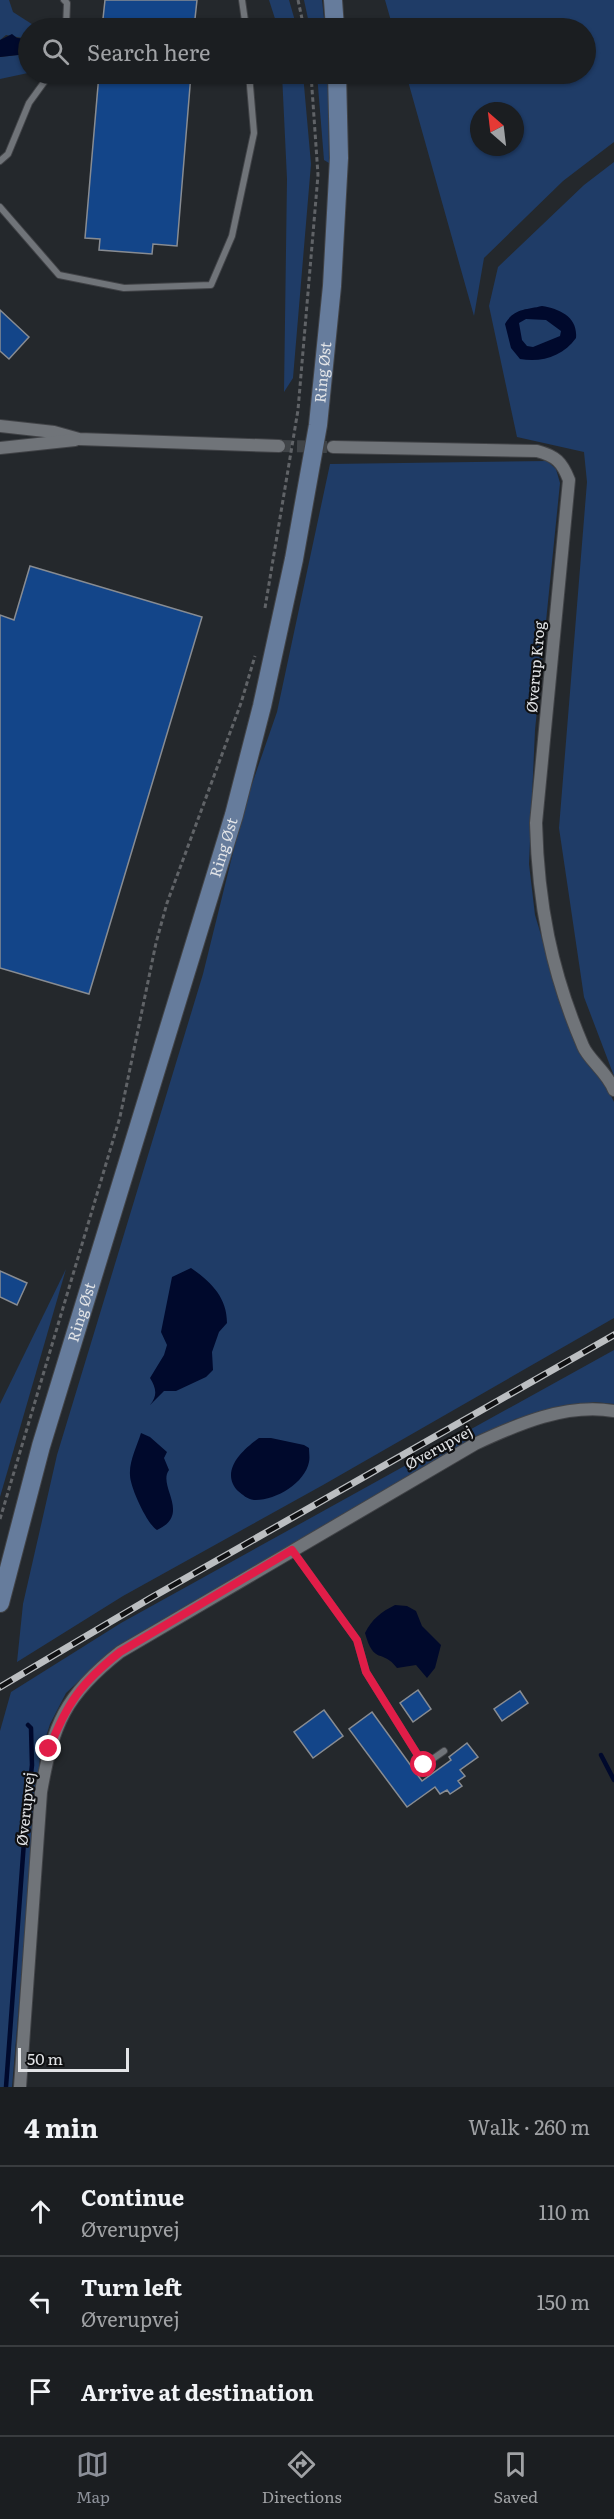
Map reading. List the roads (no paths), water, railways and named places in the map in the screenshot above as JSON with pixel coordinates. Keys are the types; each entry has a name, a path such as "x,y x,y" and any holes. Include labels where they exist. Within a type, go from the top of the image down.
{"main road":[{"path":"333,0 334,18"},
{"name":"Ring Øst","path":"0,1603 41,1446 234,814 262,706 294,559 318,425 332,286 339,158 337,84"}],"street":[{"path":"0,426 54,432 79,439"},
{"path":"0,448 79,439 279,446"},
{"name":"Øverup Krog","path":"333,447 537,452 552,455 563,465 568,480 536,823 537,871 542,914 554,964 584,1049 598,1064 614,1090"},
{"name":"Øverupvej","path":"20,2087 41,1792 49,1749 60,1720 76,1693 95,1672 120,1652 475,1444 516,1425 574,1410 614,1411"}],"lane":[{"path":"64,0 67,3 66,18"},
{"path":"242,0 245,18"},
{"path":"0,161 8,154 29,103 43,84"},
{"path":"0,207 59,275 124,288 211,285 232,236 254,133 250,84"},
{"path":"292,1550 357,1640 366,1672 424,1765 444,1751"}],"waterway":[{"path":"6,2087 25,1828 32,1765 31,1728 28,1725"},
{"path":"601,1755 614,1780"}],"tunnel":[{"path":"279,446 333,447"}],"railway":[{"path":"0,1687 149,1599 614,1335"}]}
